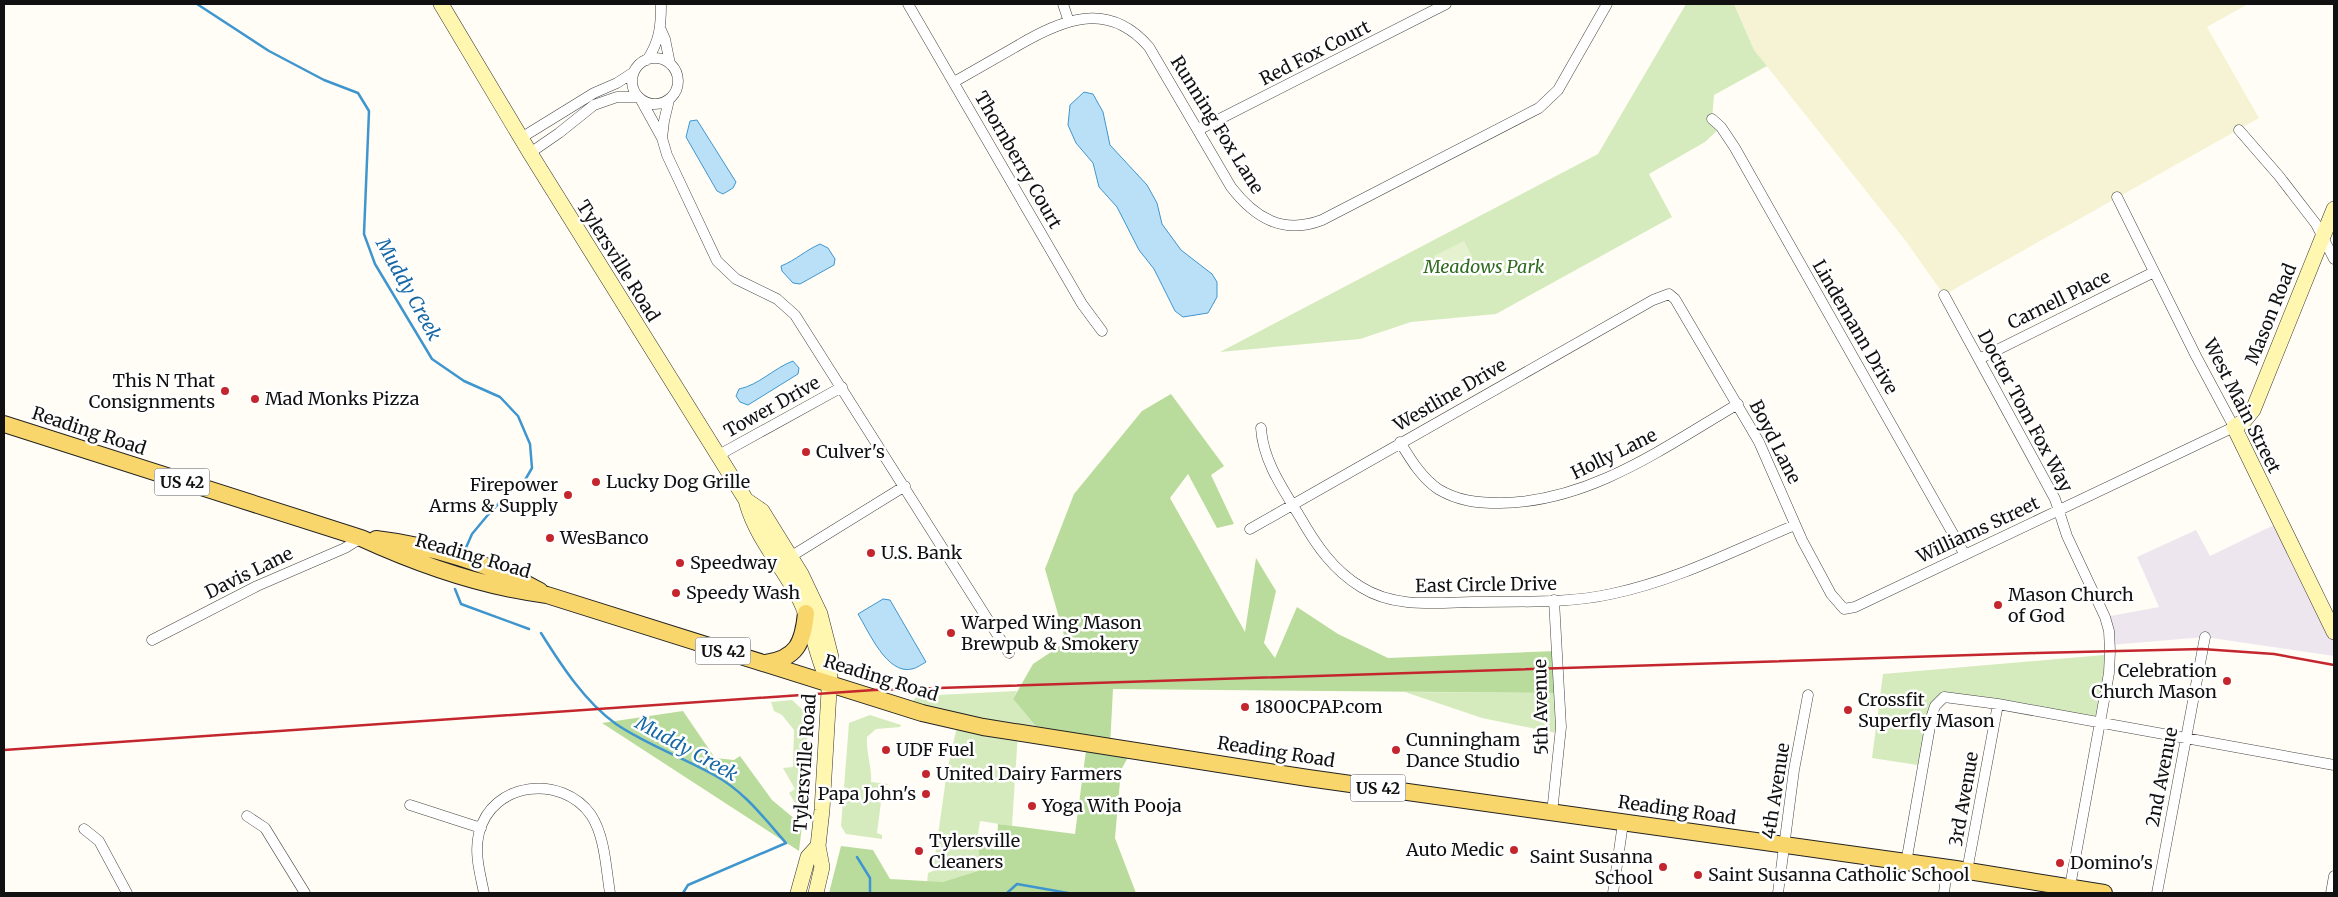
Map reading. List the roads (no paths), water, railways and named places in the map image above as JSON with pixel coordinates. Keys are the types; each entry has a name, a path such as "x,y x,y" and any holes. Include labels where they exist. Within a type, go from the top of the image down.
{"main road":[{"name":"Tylersville Road","path":"434,4 461,40"},
{"name":"Tylersville Road","path":"441,4 530,153 746,500 750,519 791,584 806,613 820,667 829,683"},
{"name":"Mason Road","path":"2234,427 2244,421 2253,410 2334,208"},
{"name":"Reading Road","path":"4,424 362,538 403,557 510,590 547,596 922,713 983,726 1308,778 1784,844 1968,871 2069,890 2104,893"},
{"name":"West Main Street","path":"2234,427 2334,632"},
{"name":"Tylersville Road","path":"746,500 762,511 813,596 832,657 818,846 822,867 816,893"},
{"path":"762,663 782,660 792,653 804,631 806,613"},
{"name":"Tylersville Road","path":"798,893 808,857 818,846"}],"street":[{"path":"521,138 594,93 617,83 634,72 647,60 654,51 661,30 661,4"},
{"name":"Thornberry Court","path":"908,4 1082,304 1102,331"},
{"path":"1063,4 1068,19"},
{"name":"Red Fox Court","path":"1198,130 1446,4"},
{"name":"Running Fox Lane","path":"954,82 1044,30 1068,19 1083,15 1097,15 1124,23 1135,31 1149,46 1231,187 1253,212 1264,219 1296,225 1316,222 1415,174 1539,108 1558,90 1607,4"},
{"path":"661,30 665,39 670,64"},
{"path":"530,153 594,106 617,97 639,99 655,105 669,100 674,95 678,82 674,69 670,64 659,59 647,60"},
{"path":"634,72 632,85 662,138 668,156 717,261 736,279 771,296 786,307 803,327 839,383"},
{"path":"662,138 669,100"},
{"name":"Lindemann Drive","path":"1712,119 1721,127 1735,148 1965,555"},
{"path":"2239,130 2279,176 2323,236 2334,259"},
{"name":"West Main Street","path":"2117,197 2196,356 2234,427"},
{"name":"Carnell Place","path":"1978,359 2154,272"},
{"name":"Boyd Lane","path":"1669,294 1675,299 1738,404 1771,466 1795,525 1831,594 1844,609"},
{"name":"Westline Drive","path":"1250,529 1644,305 1669,294"},
{"name":"Doctor Tom Fox Way","path":"1944,295 2055,499 2064,528 2101,608 2109,631 2110,660 2082,827 2069,890"},
{"name":"Tower Drive","path":"717,456 839,383 1010,653"},
{"name":"Holly Lane","path":"1400,442 1422,474 1446,493 1470,502 1514,503 1564,495 1616,475 1738,404"},
{"name":"Williams Street","path":"1844,609 1863,604 2234,427"},
{"name":"East Circle Drive","path":"1261,428 1265,454 1292,504 1330,563 1345,576 1374,594 1393,600 1419,604 1554,600 1609,595 1648,585 1795,525"},
{"path":"790,556 905,486"},
{"name":"Davis Lane","path":"152,640 257,586 345,548 362,538"},
{"name":"5th Avenue","path":"1552,813 1561,727 1554,600"},
{"name":"2nd Avenue","path":"2157,893 2205,637"},
{"name":"4th Avenue","path":"1778,893 1808,695"},
{"path":"1906,862 1932,715 1935,706 1941,698 1950,696 1998,704 2334,765"},
{"name":"3rd Avenue","path":"1968,871 1998,704"},
{"path":"484,893 476,852 481,828 493,808 514,793 541,787 567,794 583,806 595,822 610,893"},
{"path":"410,805 481,828"},
{"path":"247,816 266,828 305,893"},
{"path":"1613,893 1623,823"},
{"path":"84,829 99,840 126,893"},
{"name":"3rd Avenue","path":"1944,893 1947,868"},
{"path":"2331,893 2334,876"}],"water":[{"path":"1084,92 1093,94 1103,112 1110,145 1147,185 1157,203 1162,224 1181,250 1212,274 1217,282 1217,297 1208,313 1183,317 1175,311 1154,269 1139,250 1117,207 1099,187 1093,163 1076,143 1068,125 1070,105"},
{"path":"697,120 736,182 733,188 723,194 717,191 686,137 690,121"},
{"path":"820,244 828,248 835,259 834,265 800,284 793,283 782,271 781,266"},
{"path":"793,361 799,368 798,374 748,405 740,402 736,396 739,389 753,384"},
{"path":"883,599 890,600 926,662 912,669 903,669 887,659 873,641 858,614"}],"waterway":[{"name":"Muddy Creek","path":"197,4 269,51 324,80 358,93 369,111 364,234 375,264 432,359 464,381 500,397 518,416 530,444 532,468 525,480 512,489 487,516 472,534 465,550"},
{"name":"Muddy Creek","path":"455,589 461,604 529,629"},
{"name":"Muddy Creek","path":"541,633 574,682 605,715 640,738 725,781 753,806 786,843 688,885 683,893"},
{"name":"Muddy Creek","path":"857,857 870,878 870,893"},
{"name":"Muddy Creek","path":"1007,893 1017,884 1068,893"}],"railway":[{"path":"4,750 874,690 2202,649 2274,654 2334,665"}],"place":[{"name":"This N That Consignments","path":"225,391"},
{"name":"Mad Monks Pizza","path":"255,399"},
{"name":"Culver's","path":"806,452"},
{"name":"Lucky Dog Grille","path":"596,482"},
{"name":"Firepower Arms & Supply","path":"568,495"},
{"name":"WesBanco","path":"550,538"},
{"name":"U.S. Bank","path":"871,553"},
{"name":"Speedway","path":"680,563"},
{"name":"Speedy Wash","path":"676,593"},
{"name":"Mason Church of God","path":"1998,605"},
{"name":"Warped Wing Mason Brewpub & Smokery","path":"951,633"},
{"name":"Celebration Church Mason","path":"2227,681"},
{"name":"1800CPAP.com","path":"1245,707"},
{"name":"Crossfit Superfly Mason","path":"1848,710"},
{"name":"UDF Fuel","path":"886,750"},
{"name":"Cunningham Dance Studio","path":"1396,750"},
{"name":"United Dairy Farmers","path":"926,774"},
{"name":"Papa John's","path":"926,794"},
{"name":"Yoga With Pooja","path":"1032,806"},
{"name":"Auto Medic","path":"1514,850"},
{"name":"Tylersville Cleaners","path":"919,851"},
{"name":"Domino's","path":"2060,863"},
{"name":"Saint Susanna School","path":"1663,867"},
{"name":"Saint Susanna Catholic School","path":"1698,875"}],"park label":[{"name":"Meadows Park","path":"1484,267"}]}
